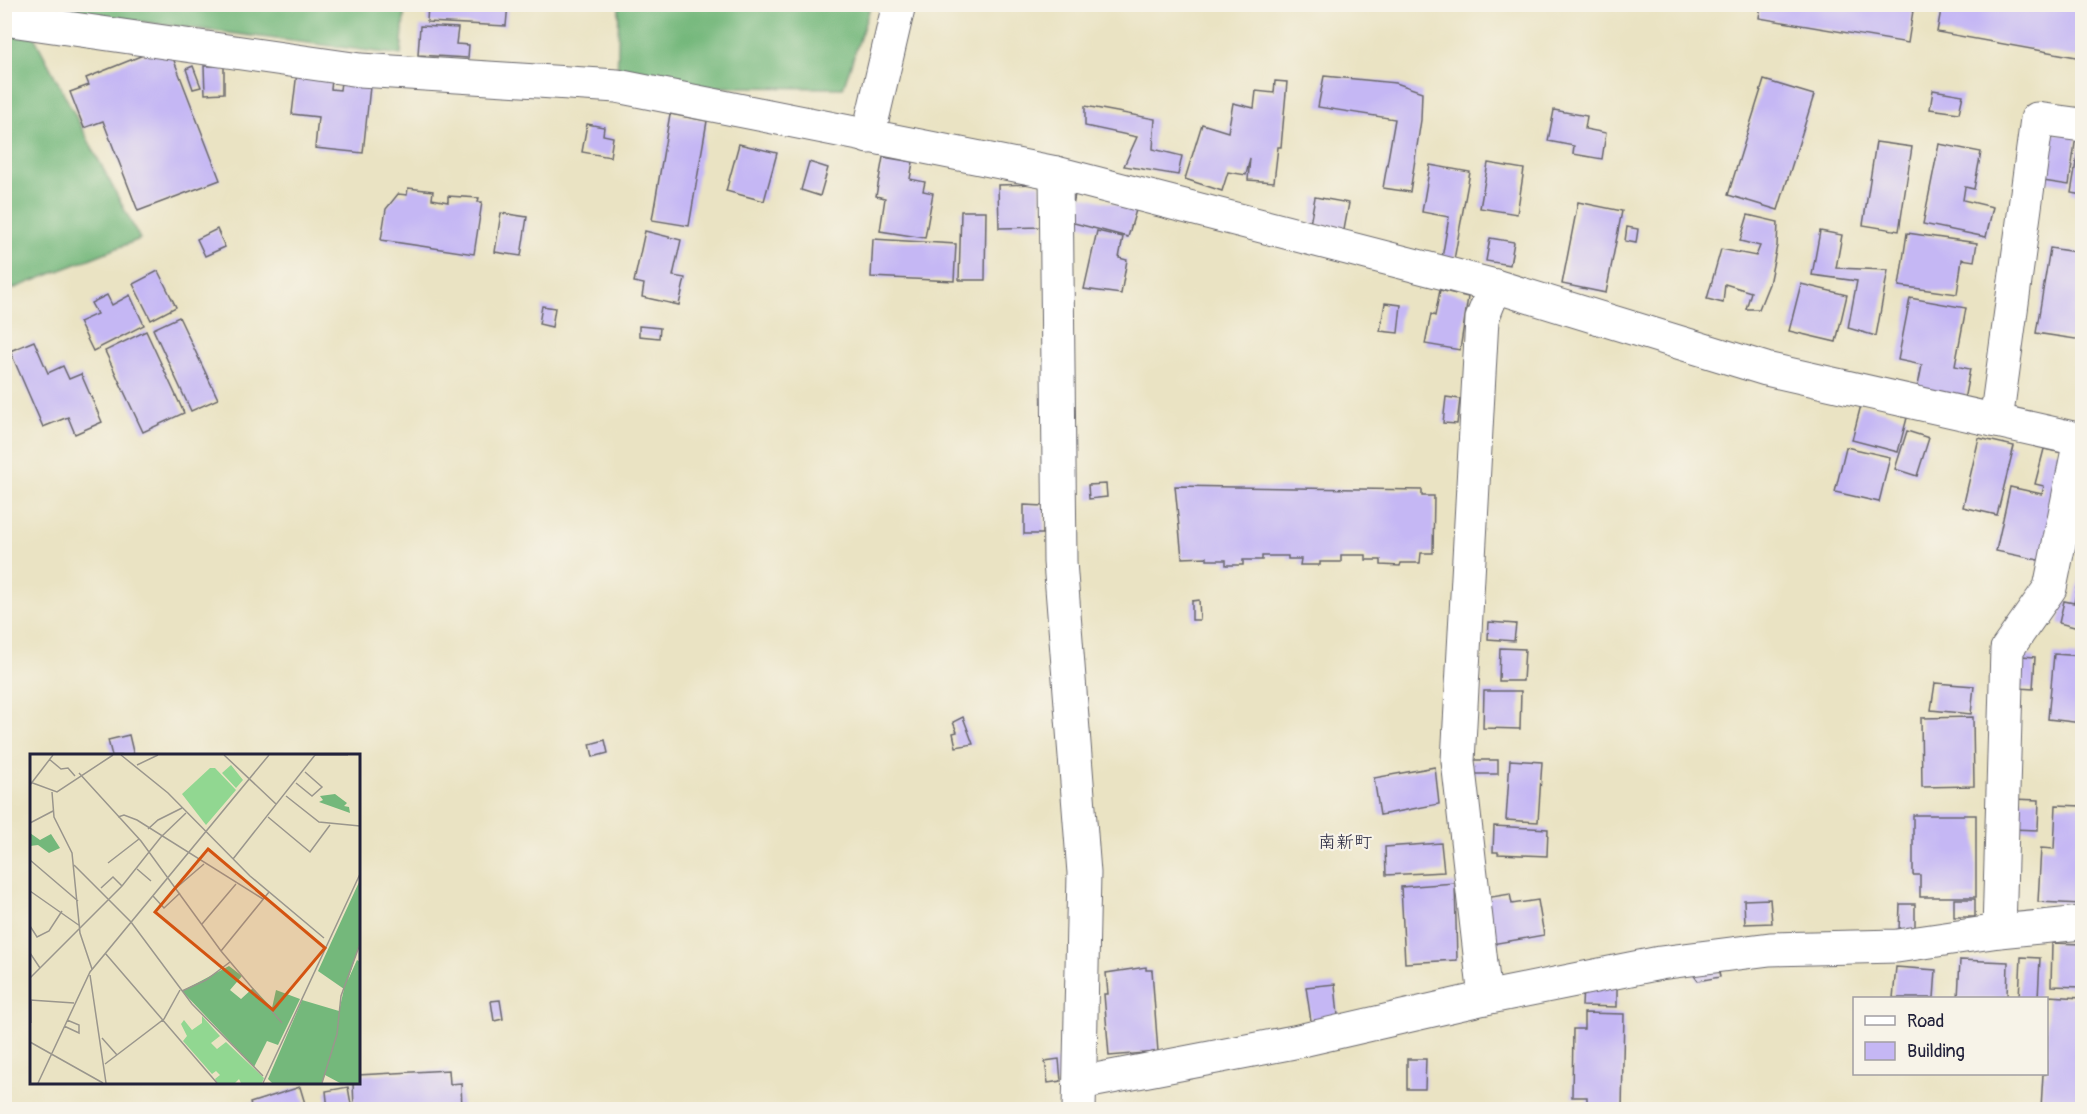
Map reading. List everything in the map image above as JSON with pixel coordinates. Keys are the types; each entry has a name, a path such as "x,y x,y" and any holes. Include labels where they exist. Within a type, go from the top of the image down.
{"street":[{"path":"868,136 898,4"},
{"path":"4,19 360,70 617,86 1056,173 1495,286 1766,369 2081,440 2050,588 2007,649 1999,931"},
{"path":"1996,421 2037,119 2082,125"},
{"path":"1056,173 1060,562 1084,873 1080,1096 1294,1042 1485,998 1660,963 1770,949 1897,946 1999,931 2082,923"},
{"path":"1485,998 1458,761 1482,319 1495,286"}],"green space":[{"path":"5,5 405,5 401,55 18,6 140,239 5,292"},
{"path":"619,5 871,5 843,88 617,86"}],"building":[{"path":"428,4 508,4 506,26 427,22"},
{"path":"1761,4 1914,4 1908,43 1759,18"},
{"path":"1942,4 2082,4 2082,58 1937,32"},
{"path":"420,26 458,28 456,44 469,45 468,58 418,55"},
{"path":"168,45 220,180 138,211 103,121 84,128 70,92 89,85 86,78"},
{"path":"193,66 201,87 193,89 186,69"},
{"path":"204,66 224,66 224,93 205,94"},
{"path":"297,72 332,80 331,89 340,90 342,74 371,77 363,153 315,148 318,117 292,114"},
{"path":"1324,76 1396,83 1422,92 1421,120 1410,192 1383,188 1395,119 1318,107"},
{"path":"1764,80 1814,95 1778,210 1728,195"},
{"path":"1275,81 1287,82 1281,147 1278,147 1274,182 1248,180 1250,158 1246,175 1228,172 1222,191 1185,179 1202,124 1228,132 1233,103 1254,108 1256,91 1274,93"},
{"path":"1933,90 1963,95 1959,113 1930,109"},
{"path":"1085,106 1155,119 1153,149 1182,156 1178,175 1124,166 1137,137 1085,126"},
{"path":"1554,110 1587,116 1585,129 1606,133 1602,159 1573,154 1574,146 1548,141"},
{"path":"670,114 707,121 689,226 652,220"},
{"path":"587,124 604,127 603,135 613,137 610,157 582,152"},
{"path":"2043,132 2076,136 2069,185 2037,180"},
{"path":"2080,138 2082,138 2082,195 2071,193"},
{"path":"1876,142 1912,147 1899,231 1863,225"},
{"path":"739,144 777,153 764,201 726,191"},
{"path":"1939,144 1981,152 1974,189 1965,187 1963,200 1993,207 1986,237 1923,224"},
{"path":"883,157 913,162 910,179 925,182 923,191 933,193 925,238 880,231 885,198 876,196"},
{"path":"809,162 828,168 820,196 801,190"},
{"path":"1488,163 1524,169 1517,214 1480,208"},
{"path":"1430,165 1470,172 1454,260 1442,258 1449,217 1422,212"},
{"path":"1040,184 1042,227 999,228 998,185"},
{"path":"408,188 433,191 432,199 448,202 448,196 479,198 478,202 482,202 474,254 381,240 386,209 398,194 407,195"},
{"path":"1075,194 1136,210 1128,237 1070,222"},
{"path":"1315,197 1349,203 1344,230 1310,224"},
{"path":"1578,202 1622,211 1606,293 1562,284"},
{"path":"961,211 986,211 985,280 959,280"},
{"path":"501,213 527,217 521,256 495,252"},
{"path":"1748,215 1778,222 1777,246 1769,284 1759,309 1746,309 1751,292 1725,284 1723,303 1707,299 1721,249 1756,256 1760,246 1740,241"},
{"path":"1627,227 1638,229 1636,243 1625,241"},
{"path":"217,229 225,247 205,256 197,239"},
{"path":"645,231 681,240 673,276 685,278 679,305 642,297 644,284 634,282"},
{"path":"1097,231 1123,237 1119,258 1127,260 1121,294 1084,289"},
{"path":"1820,231 1842,235 1836,268 1888,270 1876,336 1848,328 1857,281 1812,275"},
{"path":"1907,233 1977,243 1974,261 1962,259 1957,294 1899,286"},
{"path":"1490,238 1514,242 1510,265 1486,261"},
{"path":"873,239 956,244 954,281 871,277"},
{"path":"2050,248 2082,253 2082,340 2036,333"},
{"path":"158,271 176,307 151,320 133,284"},
{"path":"1801,284 1847,295 1836,342 1789,331"},
{"path":"1440,290 1468,297 1460,350 1425,344 1431,314 1435,316"},
{"path":"107,295 112,305 130,295 144,325 93,351 79,322 97,314 91,303"},
{"path":"1910,298 1966,308 1955,366 1970,369 1964,400 1917,391 1922,365 1898,360"},
{"path":"1385,303 1401,305 1398,333 1380,331"},
{"path":"542,306 555,308 552,327 539,324"},
{"path":"179,317 218,399 191,411 153,329"},
{"path":"639,326 660,328 659,338 639,336"},
{"path":"146,331 184,413 143,432 105,351"},
{"path":"34,341 48,373 63,366 69,379 81,374 102,422 75,434 68,417 43,427 10,351"},
{"path":"1446,397 1460,399 1457,424 1443,423"},
{"path":"1861,405 1907,418 1898,452 1852,440"},
{"path":"1907,431 1929,438 1917,476 1895,469"},
{"path":"1979,438 2014,446 1997,515 1963,507"},
{"path":"1846,447 1890,457 1879,502 1835,492"},
{"path":"2044,449 2067,454 2043,561 1996,551 2010,487 2042,494 2044,486 2035,484"},
{"path":"1106,484 1107,497 1089,499 1088,485"},
{"path":"1175,486 1422,490 1422,496 1434,496 1433,553 1421,553 1420,563 1401,563 1400,566 1381,565 1381,560 1366,560 1366,555 1341,555 1341,562 1320,562 1320,565 1300,565 1301,559 1288,559 1288,556 1262,556 1262,560 1243,560 1243,565 1226,565 1226,560 1207,560 1207,557 1182,558"},
{"path":"1024,505 1044,506 1044,534 1024,534"},
{"path":"2080,577 2082,578 2082,629 2059,623 2064,601 2074,603"},
{"path":"1199,600 1200,620 1192,620 1192,601"},
{"path":"1489,622 1516,624 1514,641 1488,639"},
{"path":"1500,648 1525,649 1523,681 1499,681"},
{"path":"2054,654 2082,656 2082,723 2048,719"},
{"path":"2021,656 2035,657 2033,689 2019,688"},
{"path":"1935,683 1974,686 1971,714 1931,710"},
{"path":"1484,691 1521,691 1520,729 1483,728"},
{"path":"963,717 973,744 956,747 953,733 957,732 953,722"},
{"path":"1973,717 1974,786 1922,787 1921,718"},
{"path":"129,735 134,754 112,754 108,740"},
{"path":"605,740 608,753 593,757 590,744"},
{"path":"1471,760 1498,760 1498,774 1471,774"},
{"path":"1510,760 1542,762 1538,822 1506,820"},
{"path":"1435,767 1439,804 1380,815 1374,778"},
{"path":"2011,799 2039,800 2038,830 2011,829"},
{"path":"2056,805 2082,806 2082,904 2038,902 2041,848 2054,849"},
{"path":"1913,815 1976,815 1976,897 1920,897 1920,875 1913,875"},
{"path":"1494,826 1548,829 1547,856 1493,852"},
{"path":"1441,843 1444,872 1386,875 1385,847"},
{"path":"1455,883 1457,960 1405,963 1401,887"},
{"path":"1510,894 1512,904 1538,900 1544,935 1492,944 1485,898"},
{"path":"1770,899 1772,923 1745,924 1744,900"},
{"path":"1954,899 1975,899 1975,917 1954,917"},
{"path":"1900,904 1915,904 1915,931 1899,931"},
{"path":"2052,943 2082,944 2082,987 2051,986"},
{"path":"2021,957 2040,958 2038,997 2019,997"},
{"path":"1716,958 1720,977 1698,981 1692,973"},
{"path":"1960,960 2008,962 2007,997 1958,997"},
{"path":"1146,967 1146,970 1152,970 1158,1052 1109,1056 1104,994 1108,994 1106,973"},
{"path":"1896,967 1936,970 1934,997 1893,997"},
{"path":"1335,984 1338,1016 1311,1021 1306,987"},
{"path":"1583,986 1617,987 1617,1007 1582,1006"},
{"path":"2048,997 2082,998 2082,1110 2041,1108 2043,1075 2048,1075"},
{"path":"500,1000 503,1019 494,1021 491,1001"},
{"path":"1584,1013 1624,1014 1622,1109 1587,1109 1587,1097 1572,1097 1573,1029 1584,1029"},
{"path":"1059,1059 1061,1081 1048,1083 1045,1061"},
{"path":"1407,1059 1426,1059 1425,1089 1407,1089"},
{"path":"449,1070 450,1084 461,1083 462,1110 354,1110 353,1084 360,1084 360,1075"},
{"path":"300,1087 306,1107 299,1110 252,1110 250,1103"},
{"path":"348,1087 352,1110 328,1110 326,1091"}],"district":[{"name":"南新町","path":"1345,842"}]}
